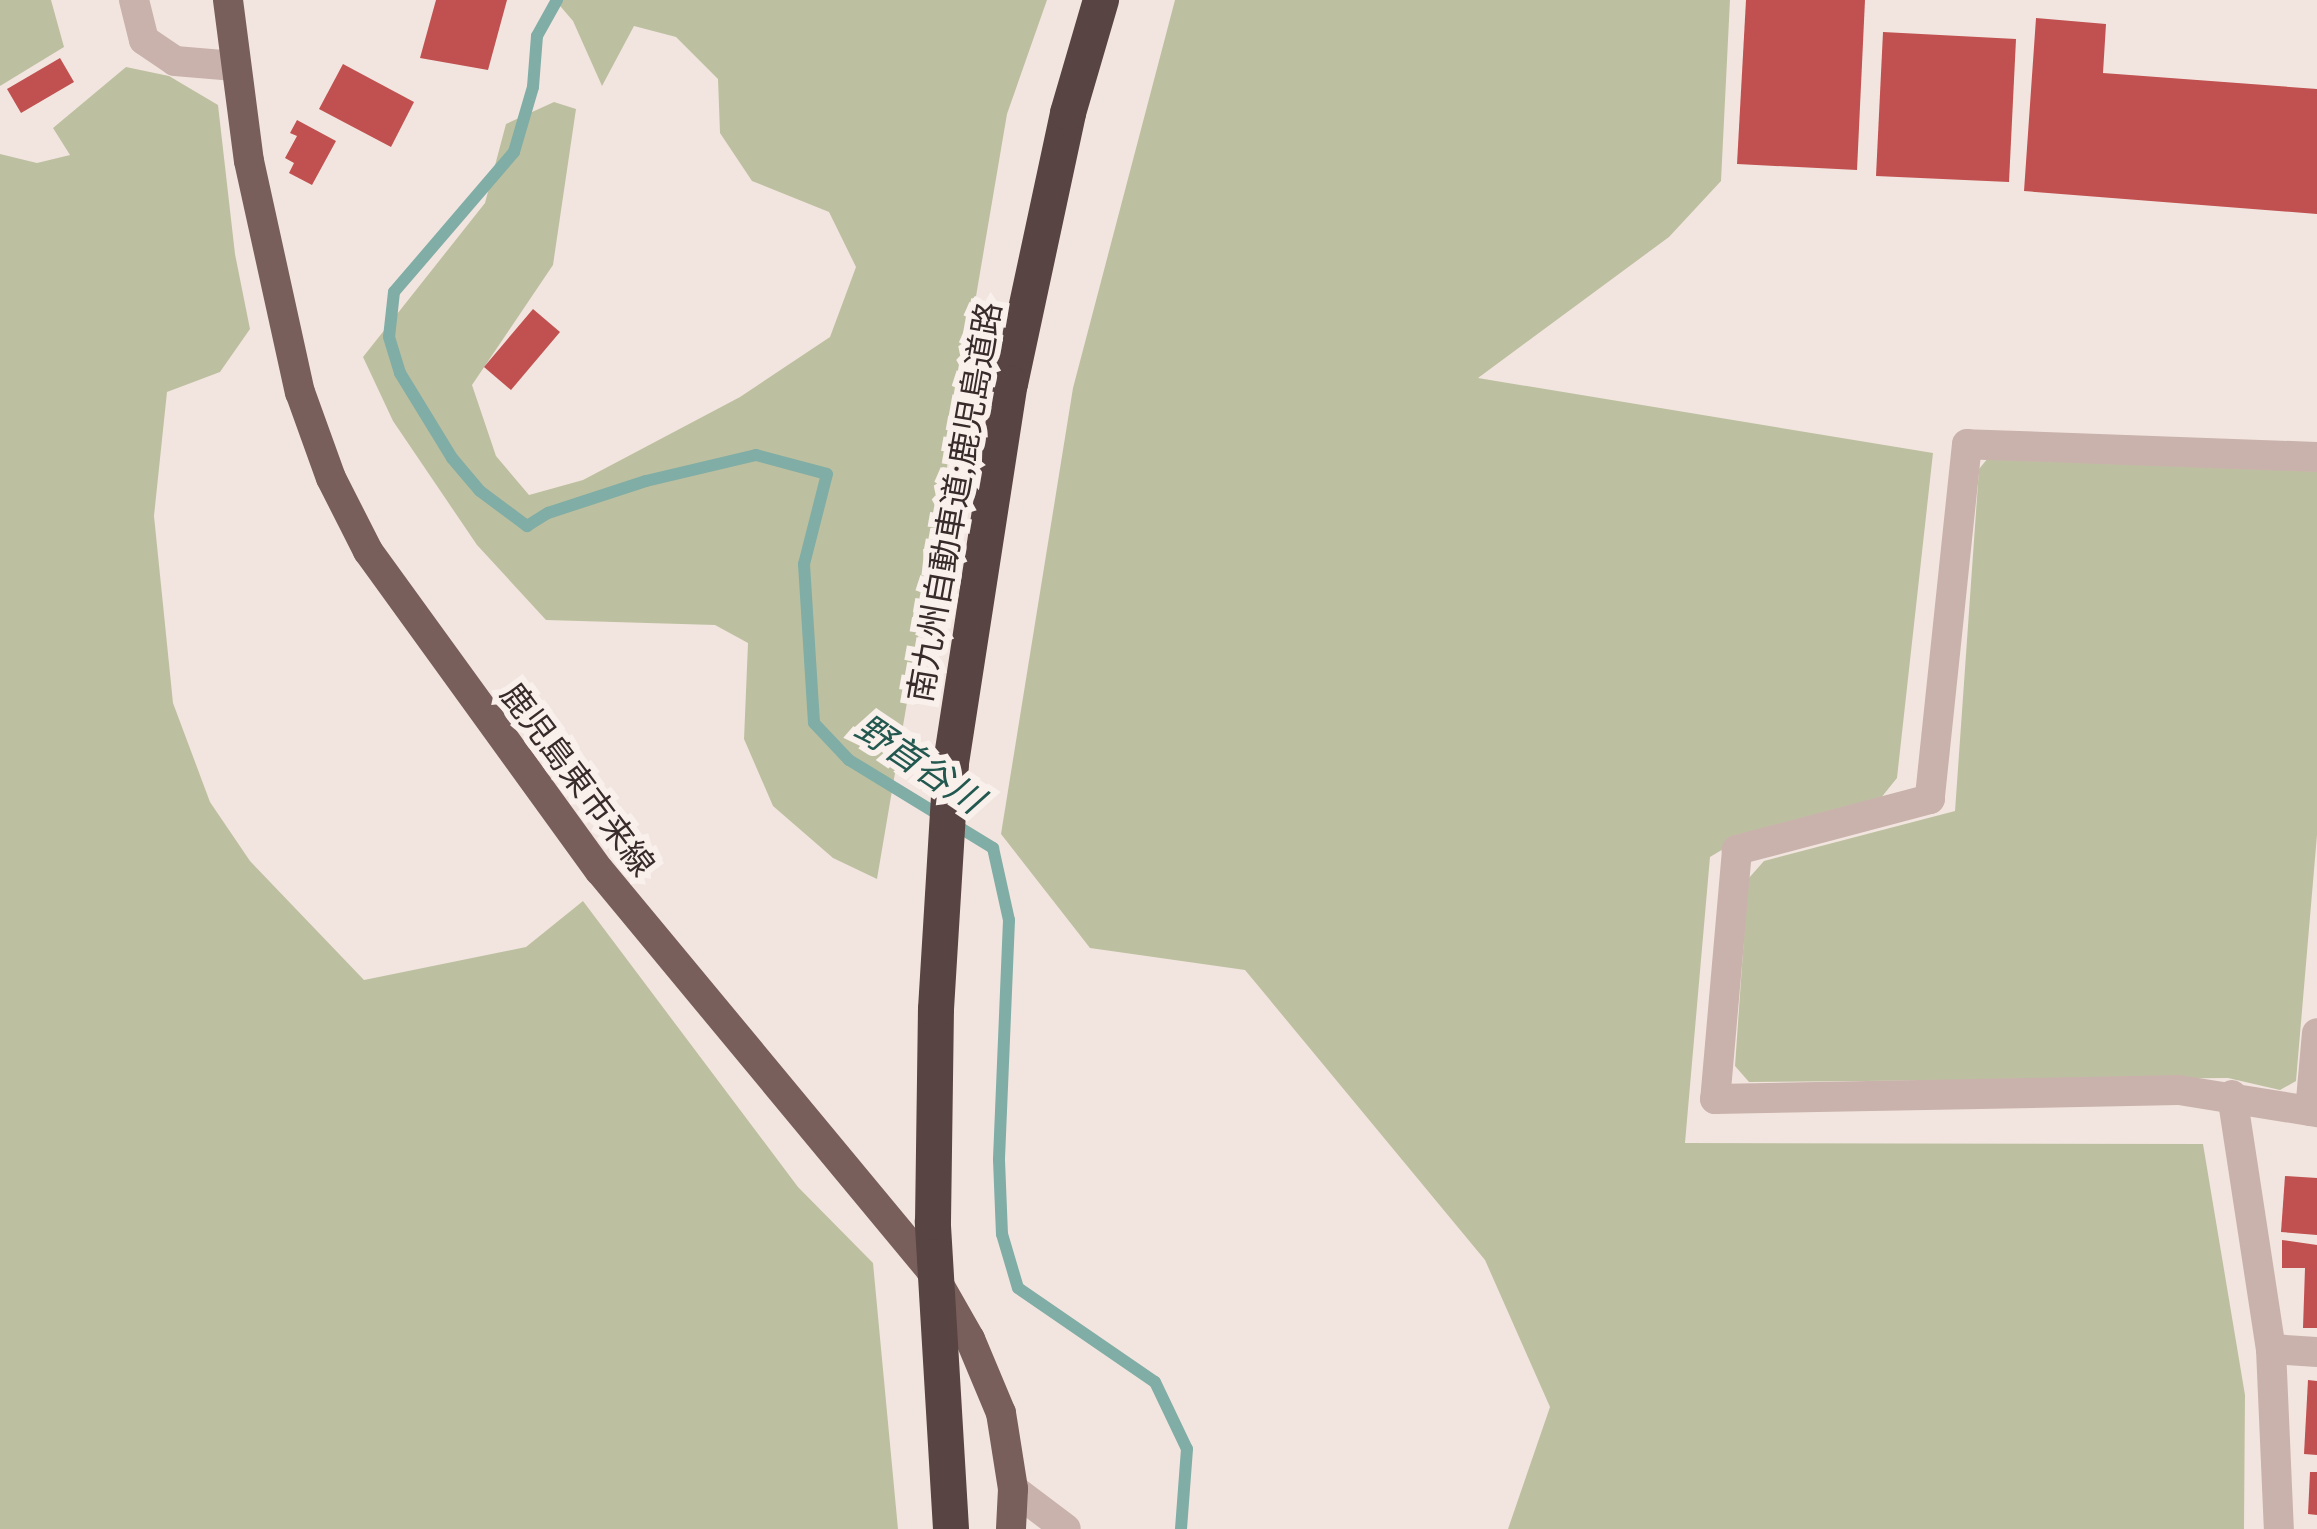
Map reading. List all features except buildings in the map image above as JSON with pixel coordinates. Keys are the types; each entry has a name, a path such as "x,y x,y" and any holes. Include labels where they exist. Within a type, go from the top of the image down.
{"highway":[{"name":"南九州自動車道;鹿児島道路","path":"951,1529 933,1222 937,1010 951,763 1010,384 1068,113 1101,0"}],"main road":[{"name":"鹿児島東市来線","path":"229,0 249,161 300,392 331,478 368,551 600,871 930,1269 970,1339 1001,1413 1013,1490 1011,1529"}],"street":[{"path":"134,0 144,40 175,61 235,65"},
{"path":"2317,457 1967,444 1930,799 1737,850 1714,1099 2179,1090 2314,1111 2317,1033"},
{"path":"2232,1095 2271,1349 2279,1529"},
{"path":"2271,1349 2317,1352"},
{"path":"1013,1490 1066,1529"}],"green space":[{"path":"0,0 51,0 64,47 0,86"},
{"path":"555,0 1047,0 1007,114 877,879 833,858 773,806 744,739 748,643 715,625 546,620 477,545 393,421 363,357 485,203 506,124 554,102 576,109 553,265 472,385 496,456 529,495 583,480 740,397 830,337 856,267 829,212 752,181 720,133 718,79 676,37 634,26 602,86 573,21"},
{"path":"1175,0 1730,0 1721,181 1669,237 1478,378 1933,453 1897,778 1872,809 1750,833 1710,857 1685,1143 2203,1144 2245,1395 2244,1529 1508,1529 1550,1407 1485,1260 1245,970 1090,948 1001,834 1073,388"},
{"path":"126,67 169,76 218,105 235,254 250,329 220,372 167,392 154,516 173,703 210,802 250,861 364,980 526,947 583,901 798,1187 873,1263 898,1529 0,1529 0,154 37,163 70,155 53,128"},
{"path":"1988,458 2317,470 2317,835 2296,1081 2280,1090 2228,1078 1749,1082 1735,1066 1748,879 1764,861 1955,811 1979,469"}],"waterway":[{"name":"野首谷川","path":"557,0 537,36 533,87 514,152 394,292 389,337 400,373 452,458 480,491 527,526 548,513 646,481 756,455 827,474 804,564 814,723 849,760 993,848 1009,920 999,1160 1002,1234 1018,1288 1155,1382 1187,1449 1181,1529"}]}
